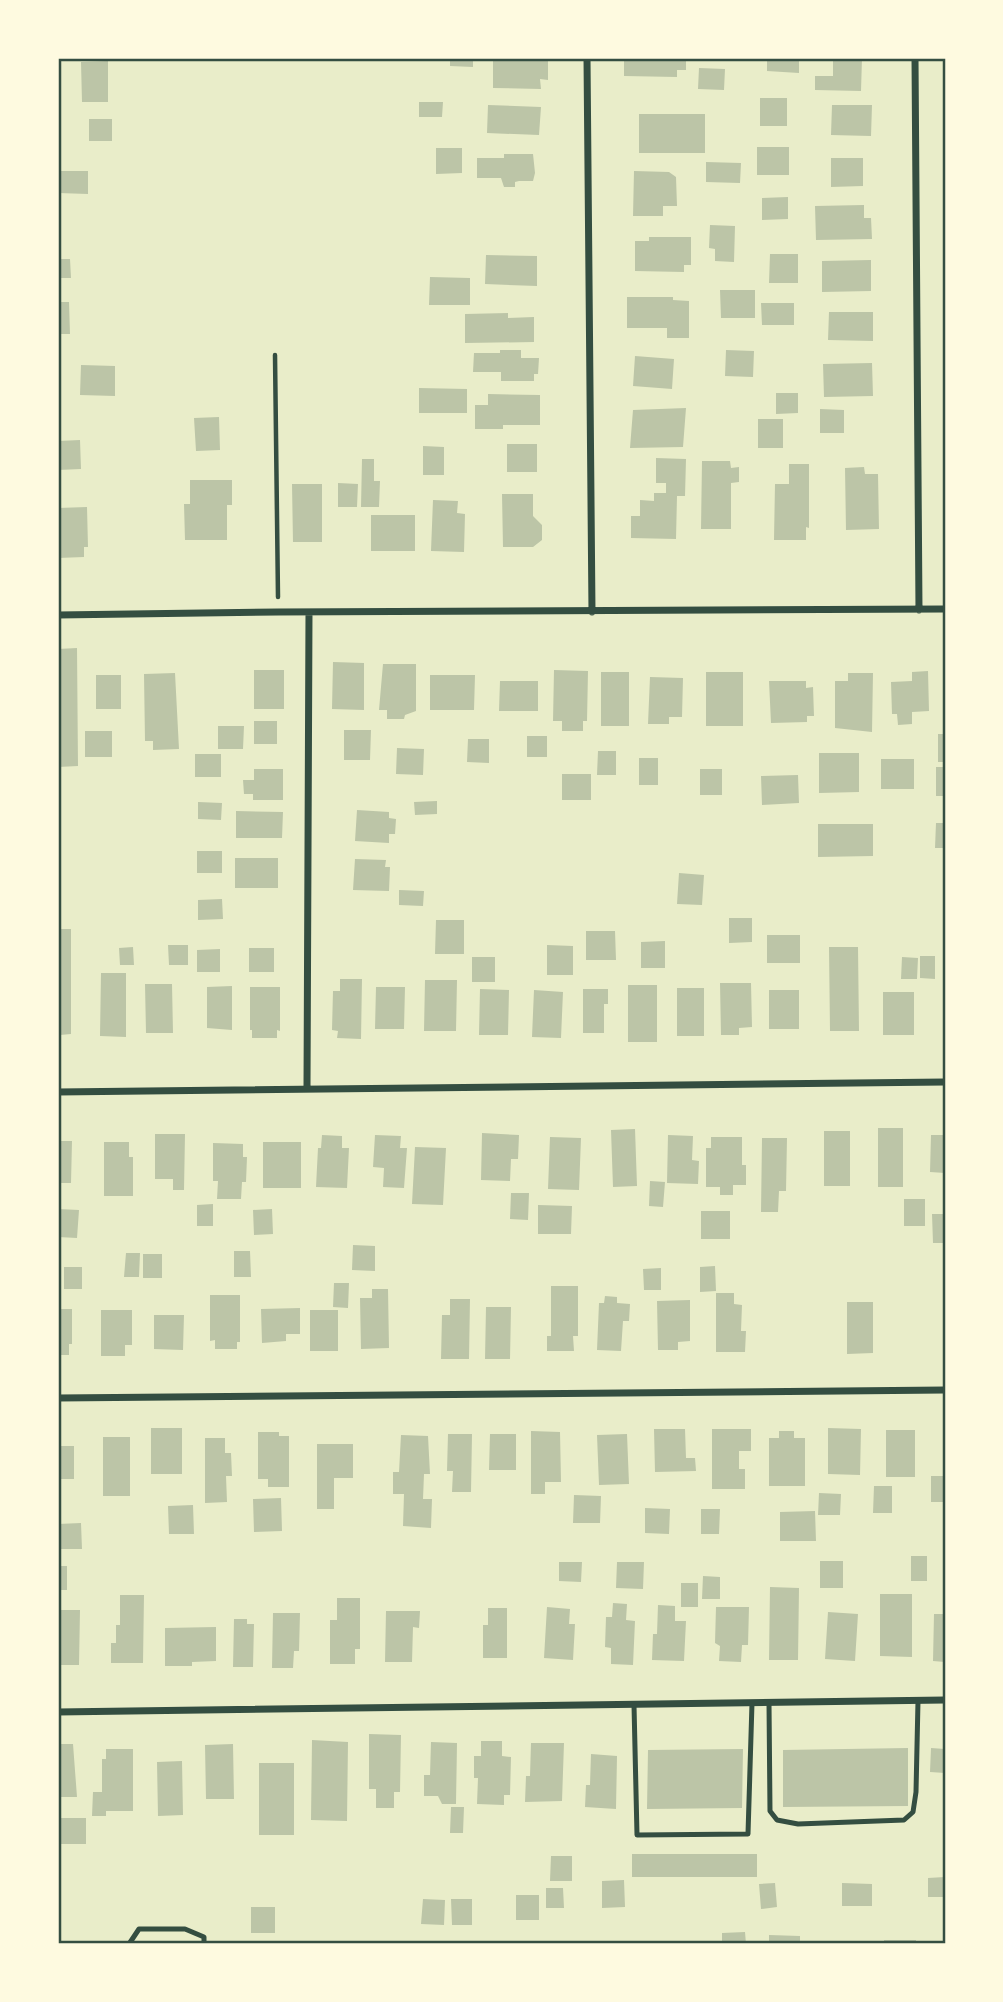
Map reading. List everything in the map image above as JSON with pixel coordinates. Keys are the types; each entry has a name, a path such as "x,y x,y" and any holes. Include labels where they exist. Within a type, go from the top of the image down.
{"street":[{"path":"587,58 592,612"},
{"path":"915,58 919,610"},
{"path":"58,615 945,609"},
{"path":"307,1088 309,612"},
{"path":"58,1092 945,1082"},
{"path":"58,1398 945,1390"},
{"path":"58,1712 945,1700"}],"lane":[{"path":"769,1703 770,1811 777,1820 798,1824 904,1820 913,1812 918,1701"},
{"path":"634,1705 637,1835 748,1834 752,1703"},
{"path":"129,1944 139,1929 184,1929 204,1937 204,1944"}],"path":[{"path":"275,355 278,612"}],"building":[{"path":"450,58 473,58 473,67 450,66"},
{"path":"493,58 548,58 548,80 540,79 541,89 493,88"},
{"path":"624,58 686,59 686,70 677,70 677,77 624,76"},
{"path":"767,58 799,58 799,73 767,71"},
{"path":"833,58 862,58 861,91 815,90 815,76 833,76"},
{"path":"108,61 108,102 82,102 81,62"},
{"path":"699,68 725,69 724,90 698,89"},
{"path":"760,98 787,98 787,126 760,126"},
{"path":"419,102 443,102 442,117 419,117"},
{"path":"488,105 541,107 539,135 487,133"},
{"path":"832,105 872,105 871,136 831,135"},
{"path":"639,114 705,114 705,153 639,153"},
{"path":"89,119 112,119 112,141 89,141"},
{"path":"757,147 789,147 789,175 757,175"},
{"path":"436,148 462,148 462,173 436,174"},
{"path":"504,154 533,154 533,181 519,181 515,182 515,187 504,187 501,178 477,178 477,158 504,158"},
{"path":"831,158 863,158 863,186 831,187"},
{"path":"706,162 741,163 740,183 706,182"},
{"path":"58,171 88,171 88,194 58,193"},
{"path":"634,171 669,172 676,177 677,206 663,206 663,216 633,216"},
{"path":"788,197 788,219 762,220 762,198"},
{"path":"864,205 864,218 871,218 872,239 816,240 815,206"},
{"path":"710,225 735,226 734,262 715,261 715,249 709,248"},
{"path":"649,237 691,237 691,265 684,265 684,272 635,271 635,241 649,241"},
{"path":"770,254 798,254 798,283 769,283"},
{"path":"486,255 537,256 537,286 485,284"},
{"path":"58,259 70,259 71,278 58,278"},
{"path":"871,260 871,291 822,292 822,261"},
{"path":"430,277 470,278 470,305 429,305"},
{"path":"720,290 755,290 755,318 721,318"},
{"path":"627,297 673,297 673,300 689,301 689,338 667,338 667,328 627,328"},
{"path":"58,302 69,302 70,334 58,334"},
{"path":"761,303 794,303 794,325 762,325"},
{"path":"829,312 873,312 873,341 828,340"},
{"path":"508,313 508,318 534,317 534,342 465,343 465,314"},
{"path":"500,350 521,350 521,358 539,358 538,374 534,374 534,381 501,381 501,372 473,372 474,353 500,353"},
{"path":"726,350 754,351 753,377 725,376"},
{"path":"635,356 674,359 672,389 633,386"},
{"path":"872,363 873,396 824,397 823,364"},
{"path":"81,365 115,366 115,396 80,395"},
{"path":"419,388 467,389 467,413 419,413"},
{"path":"776,393 798,393 798,413 776,414"},
{"path":"488,394 540,395 540,425 503,425 503,429 475,429 475,405 488,405"},
{"path":"686,408 683,447 630,448 633,410"},
{"path":"820,409 844,410 844,433 820,433"},
{"path":"219,417 220,450 196,451 194,418"},
{"path":"758,419 783,419 783,448 758,448"},
{"path":"80,440 81,469 58,470 58,441"},
{"path":"507,444 537,444 537,472 507,472"},
{"path":"423,446 444,447 444,475 423,475"},
{"path":"656,458 686,459 685,496 677,496 676,539 631,538 631,516 640,516 640,500 654,501 654,493 666,493 666,483 656,483"},
{"path":"362,459 374,459 374,481 380,481 379,507 361,507"},
{"path":"702,461 730,461 731,468 739,467 739,482 731,483 731,529 701,529"},
{"path":"789,464 809,464 809,528 806,527 806,540 774,540 775,484 789,484"},
{"path":"864,467 865,474 878,474 879,529 846,530 845,468"},
{"path":"190,480 232,480 232,505 227,505 227,540 185,540 184,504 190,504"},
{"path":"338,483 358,484 357,507 338,507"},
{"path":"292,484 322,484 322,542 293,542"},
{"path":"502,494 533,494 533,516 542,525 542,540 533,547 503,547"},
{"path":"433,500 458,501 457,513 465,514 464,552 431,551"},
{"path":"87,507 88,547 84,547 84,557 58,558 58,508"},
{"path":"371,515 415,515 415,551 371,551"},
{"path":"77,648 78,766 58,767 58,649"},
{"path":"333,662 364,663 364,710 332,709"},
{"path":"383,664 416,664 416,711 405,715 404,719 387,719 387,710 379,710"},
{"path":"254,670 284,670 284,709 254,709"},
{"path":"554,670 588,671 587,721 583,721 583,731 562,731 562,721 553,721"},
{"path":"928,671 929,711 912,712 912,724 898,725 897,714 892,714 891,682 912,681 912,672"},
{"path":"601,672 629,672 629,726 601,726"},
{"path":"706,672 743,672 743,726 706,726"},
{"path":"175,673 179,749 153,750 153,741 145,741 144,674"},
{"path":"848,673 873,673 872,732 835,728 835,681 848,681"},
{"path":"96,675 121,675 121,709 96,709"},
{"path":"430,675 475,675 474,710 430,710"},
{"path":"650,677 683,678 682,717 669,717 669,724 648,724"},
{"path":"500,681 538,681 538,711 499,711"},
{"path":"769,681 806,681 806,688 813,687 814,716 807,716 807,722 771,723"},
{"path":"254,721 277,721 277,744 254,744"},
{"path":"218,726 244,726 243,749 218,749"},
{"path":"344,730 371,730 370,760 344,760"},
{"path":"85,731 112,731 112,757 85,757"},
{"path":"938,734 945,734 945,762 938,762"},
{"path":"527,736 547,736 547,757 527,757"},
{"path":"468,739 489,739 489,763 467,762"},
{"path":"397,748 424,749 423,775 396,774"},
{"path":"598,751 616,751 616,775 597,775"},
{"path":"819,753 859,753 859,792 819,793"},
{"path":"195,754 221,754 221,777 195,777"},
{"path":"639,758 658,758 658,785 639,785"},
{"path":"881,759 914,759 914,789 881,789"},
{"path":"936,767 945,767 945,796 936,796"},
{"path":"254,769 283,769 283,800 253,800 253,794 244,794 243,780 254,780"},
{"path":"700,769 722,769 722,795 700,795"},
{"path":"562,774 591,774 591,800 562,800"},
{"path":"798,775 799,803 762,805 761,776"},
{"path":"437,801 437,814 415,815 414,802"},
{"path":"198,802 222,803 221,820 198,819"},
{"path":"357,810 389,812 389,818 396,819 395,834 389,834 389,843 355,841"},
{"path":"236,811 283,812 282,838 236,838"},
{"path":"936,823 945,823 945,848 935,848"},
{"path":"818,824 873,824 873,856 818,857"},
{"path":"197,851 222,851 222,873 197,873"},
{"path":"235,858 278,858 278,888 235,888"},
{"path":"355,859 386,860 385,867 390,867 389,891 353,890"},
{"path":"679,873 704,875 702,905 677,904"},
{"path":"399,890 424,891 423,906 399,905"},
{"path":"222,899 223,919 198,920 198,900"},
{"path":"729,918 752,918 752,942 729,943"},
{"path":"436,920 464,920 464,954 435,954"},
{"path":"58,929 71,929 71,1034 60,1035 58,1029"},
{"path":"586,931 615,931 616,960 586,960"},
{"path":"767,935 800,935 800,963 767,963"},
{"path":"665,941 665,968 641,968 641,942"},
{"path":"168,945 188,945 188,965 169,965"},
{"path":"547,945 573,946 573,975 547,975"},
{"path":"133,947 134,965 120,965 119,948"},
{"path":"829,947 858,947 859,1031 830,1031"},
{"path":"249,948 274,948 274,972 249,972"},
{"path":"220,949 220,972 197,972 197,950"},
{"path":"920,956 935,956 935,979 920,978"},
{"path":"472,957 495,957 495,982 472,982"},
{"path":"902,957 918,958 917,979 901,979"},
{"path":"101,973 126,973 126,1037 100,1036"},
{"path":"340,979 362,979 361,1039 337,1038 338,1031 332,1030 333,991 340,991"},
{"path":"425,980 457,980 456,1031 424,1031"},
{"path":"720,983 751,983 752,1027 739,1028 739,1035 721,1035"},
{"path":"145,984 172,984 173,1033 146,1033"},
{"path":"628,985 657,985 657,1042 628,1042"},
{"path":"232,986 232,1030 207,1028 207,987"},
{"path":"250,987 280,987 280,1031 277,1030 277,1038 252,1038"},
{"path":"376,987 405,987 404,1029 375,1029"},
{"path":"677,988 704,988 704,1036 677,1036"},
{"path":"480,989 509,990 508,1035 479,1035"},
{"path":"583,989 608,989 608,1004 604,1004 604,1033 583,1033"},
{"path":"534,990 563,992 561,1038 532,1037"},
{"path":"769,990 799,990 799,1029 769,1029"},
{"path":"883,992 914,992 914,1035 883,1035"},
{"path":"878,1128 903,1128 903,1187 878,1187"},
{"path":"635,1129 637,1186 613,1187 611,1130"},
{"path":"824,1131 850,1131 850,1186 824,1186"},
{"path":"482,1133 519,1135 518,1159 511,1159 510,1181 481,1180"},
{"path":"155,1134 185,1134 184,1190 173,1190 173,1179 155,1179"},
{"path":"322,1135 342,1136 342,1148 349,1148 347,1188 316,1187 318,1148 321,1148"},
{"path":"375,1135 401,1136 400,1148 407,1148 404,1188 383,1187 384,1168 373,1167"},
{"path":"668,1135 693,1136 692,1160 699,1161 698,1184 667,1183"},
{"path":"931,1135 945,1135 945,1173 930,1172"},
{"path":"550,1137 581,1138 579,1190 548,1189"},
{"path":"711,1137 742,1137 742,1165 746,1165 746,1185 733,1185 733,1195 720,1195 720,1187 706,1187 706,1148 711,1148"},
{"path":"762,1138 787,1138 786,1191 779,1191 778,1212 761,1212"},
{"path":"58,1141 72,1141 71,1183 58,1183"},
{"path":"104,1142 129,1142 129,1157 133,1157 133,1196 104,1196"},
{"path":"263,1142 301,1142 301,1188 263,1188"},
{"path":"213,1143 243,1144 243,1157 247,1157 246,1182 242,1182 241,1199 217,1199 218,1181 213,1181"},
{"path":"415,1147 446,1148 443,1205 412,1204"},
{"path":"650,1181 665,1182 663,1207 649,1206"},
{"path":"511,1193 529,1193 528,1220 510,1219"},
{"path":"904,1199 925,1199 925,1226 904,1226"},
{"path":"213,1204 213,1226 197,1226 197,1205"},
{"path":"538,1205 572,1206 571,1234 538,1234"},
{"path":"58,1209 79,1210 77,1238 58,1237"},
{"path":"272,1209 273,1234 254,1235 253,1210"},
{"path":"701,1211 730,1211 730,1239 701,1239"},
{"path":"932,1214 945,1214 945,1243 933,1243"},
{"path":"353,1245 375,1246 375,1271 352,1270"},
{"path":"234,1251 250,1251 251,1277 234,1277"},
{"path":"126,1253 140,1253 139,1277 124,1277"},
{"path":"143,1254 162,1254 162,1278 143,1278"},
{"path":"715,1266 716,1291 700,1292 700,1267"},
{"path":"64,1267 82,1267 82,1289 64,1289"},
{"path":"661,1268 661,1290 644,1290 643,1269"},
{"path":"334,1283 349,1283 348,1308 333,1307"},
{"path":"551,1286 578,1286 578,1336 573,1336 574,1351 547,1351 547,1336 551,1336"},
{"path":"372,1289 388,1289 389,1348 361,1349 360,1298 372,1298"},
{"path":"716,1293 734,1293 734,1304 742,1305 741,1331 746,1331 745,1352 716,1352"},
{"path":"210,1295 240,1295 240,1342 237,1342 237,1349 215,1349 215,1340 210,1341"},
{"path":"605,1296 617,1297 617,1303 630,1304 629,1321 623,1321 621,1351 597,1350 599,1303 604,1303"},
{"path":"450,1299 470,1299 469,1359 441,1359 442,1315 450,1315"},
{"path":"690,1300 690,1341 678,1342 678,1350 658,1350 657,1301"},
{"path":"847,1302 873,1302 873,1353 847,1354"},
{"path":"486,1307 511,1307 510,1359 485,1359"},
{"path":"300,1308 300,1334 286,1334 286,1341 262,1343 261,1309"},
{"path":"58,1309 72,1309 72,1344 69,1344 69,1355 58,1355"},
{"path":"101,1310 132,1310 132,1345 125,1345 125,1356 101,1356"},
{"path":"310,1310 338,1310 338,1351 310,1351"},
{"path":"154,1315 184,1315 183,1350 154,1349"},
{"path":"151,1428 182,1428 182,1474 151,1474"},
{"path":"828,1428 861,1429 860,1475 828,1474"},
{"path":"654,1429 685,1429 686,1458 695,1458 696,1471 655,1472"},
{"path":"712,1429 751,1429 751,1451 739,1451 739,1469 745,1469 745,1489 712,1489"},
{"path":"886,1430 915,1430 915,1477 886,1477"},
{"path":"531,1431 560,1432 561,1482 545,1482 545,1494 531,1494"},
{"path":"779,1431 794,1431 794,1438 805,1438 805,1486 769,1486 769,1438 779,1438"},
{"path":"258,1432 279,1432 279,1436 289,1436 289,1487 268,1487 268,1479 258,1479"},
{"path":"448,1434 472,1434 471,1492 452,1492 453,1471 447,1471"},
{"path":"490,1434 516,1434 516,1470 489,1470"},
{"path":"627,1434 629,1484 599,1485 597,1435"},
{"path":"401,1435 428,1436 430,1474 424,1474 423,1499 432,1499 431,1528 403,1526 404,1494 393,1494 393,1472 399,1472"},
{"path":"103,1437 130,1437 130,1496 103,1496"},
{"path":"205,1438 225,1438 225,1453 231,1453 232,1476 226,1476 227,1502 205,1503"},
{"path":"317,1444 353,1444 353,1478 334,1478 334,1509 317,1509"},
{"path":"58,1446 74,1446 74,1479 58,1479"},
{"path":"931,1476 945,1476 945,1502 931,1502"},
{"path":"874,1486 892,1486 892,1513 873,1513"},
{"path":"819,1493 841,1494 840,1515 818,1515"},
{"path":"574,1495 601,1496 600,1523 573,1523"},
{"path":"281,1498 282,1531 254,1532 253,1499"},
{"path":"193,1505 194,1534 169,1534 168,1506"},
{"path":"645,1508 670,1509 669,1534 645,1533"},
{"path":"701,1509 720,1509 719,1534 701,1534"},
{"path":"815,1511 816,1541 780,1541 780,1512"},
{"path":"81,1523 82,1549 58,1549 58,1524"},
{"path":"911,1556 927,1556 927,1581 911,1581"},
{"path":"820,1561 843,1561 843,1588 820,1588"},
{"path":"559,1562 582,1562 581,1582 559,1581"},
{"path":"617,1562 644,1562 643,1589 616,1588"},
{"path":"58,1566 67,1566 67,1590 58,1590"},
{"path":"703,1576 720,1577 720,1599 702,1599"},
{"path":"681,1583 698,1583 698,1607 681,1607"},
{"path":"770,1587 799,1588 798,1660 769,1660"},
{"path":"880,1594 912,1594 912,1657 880,1656"},
{"path":"120,1595 144,1595 143,1663 111,1663 111,1643 116,1643 116,1625 120,1625"},
{"path":"337,1598 360,1598 360,1649 355,1649 355,1664 330,1664 330,1620 337,1620"},
{"path":"613,1603 627,1604 626,1620 635,1621 633,1665 611,1664 611,1648 605,1647 606,1617 612,1617"},
{"path":"658,1605 675,1606 675,1621 686,1621 684,1661 652,1660 653,1634 657,1634"},
{"path":"547,1607 570,1609 569,1624 575,1624 573,1660 544,1658"},
{"path":"716,1607 749,1607 748,1645 742,1645 741,1662 719,1661 720,1646 715,1643"},
{"path":"488,1608 507,1608 507,1658 483,1658 483,1625 488,1625"},
{"path":"58,1610 80,1610 79,1665 58,1665"},
{"path":"386,1611 420,1611 419,1628 413,1627 412,1662 385,1662"},
{"path":"828,1612 858,1614 855,1661 825,1659"},
{"path":"273,1613 300,1613 299,1651 294,1651 293,1668 272,1668"},
{"path":"934,1614 945,1614 945,1662 933,1661"},
{"path":"234,1619 247,1619 247,1624 254,1624 253,1667 233,1667"},
{"path":"216,1627 216,1661 192,1662 192,1666 165,1666 165,1628"},
{"path":"369,1734 401,1735 400,1792 394,1792 394,1808 376,1808 376,1789 369,1789"},
{"path":"312,1740 348,1742 347,1821 311,1820"},
{"path":"481,1741 502,1741 502,1756 511,1757 510,1795 504,1795 504,1805 477,1804 478,1778 474,1778 474,1756 481,1756"},
{"path":"431,1742 457,1743 456,1804 442,1804 438,1796 424,1796 424,1775 430,1775"},
{"path":"531,1743 564,1743 562,1801 525,1802 526,1776 530,1776"},
{"path":"58,1744 73,1744 77,1797 58,1797"},
{"path":"233,1744 234,1799 206,1799 205,1745"},
{"path":"908,1748 908,1806 783,1807 783,1750"},
{"path":"931,1748 945,1749 945,1773 930,1772"},
{"path":"106,1749 133,1749 133,1811 106,1811 106,1816 92,1816 93,1792 102,1792 102,1759 106,1759"},
{"path":"743,1749 742,1808 647,1809 648,1750"},
{"path":"591,1754 617,1756 616,1809 585,1807 586,1785 590,1785"},
{"path":"182,1761 183,1815 158,1816 157,1762"},
{"path":"259,1763 294,1763 294,1835 259,1835"},
{"path":"451,1807 464,1807 463,1833 450,1833"},
{"path":"60,1818 86,1818 86,1844 60,1844"},
{"path":"632,1854 757,1854 757,1877 632,1877"},
{"path":"551,1856 572,1856 572,1881 550,1881"},
{"path":"945,1877 945,1897 928,1897 928,1878"},
{"path":"624,1880 625,1907 602,1908 602,1881"},
{"path":"775,1883 777,1907 761,1909 759,1884"},
{"path":"842,1883 872,1884 872,1906 842,1906"},
{"path":"546,1888 563,1888 564,1908 546,1908"},
{"path":"516,1895 539,1895 539,1920 516,1920"},
{"path":"423,1899 445,1900 444,1925 421,1924"},
{"path":"451,1899 472,1899 472,1925 452,1925"},
{"path":"251,1907 275,1907 275,1933 251,1933"},
{"path":"745,1932 746,1944 722,1944 722,1933"},
{"path":"769,1935 800,1936 800,1944 769,1944"},
{"path":"884,1940 916,1940 916,1944 884,1944"}]}
